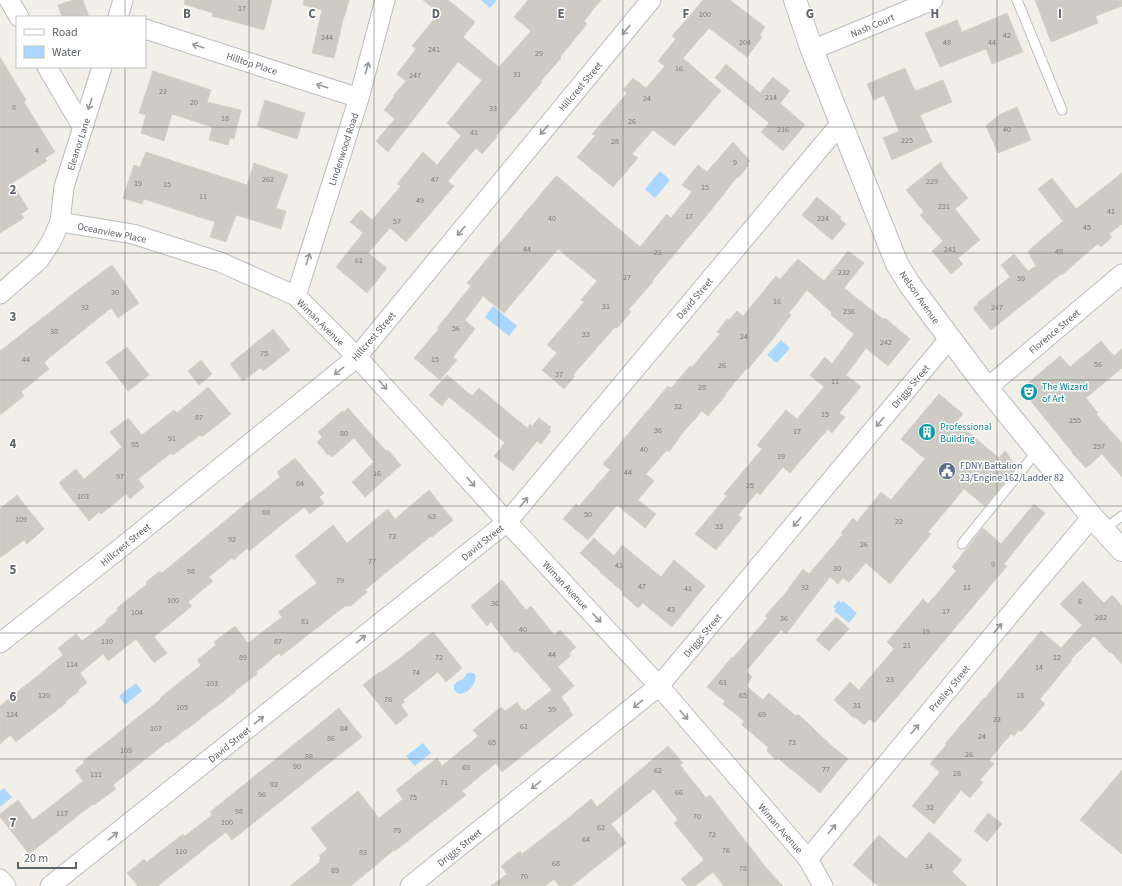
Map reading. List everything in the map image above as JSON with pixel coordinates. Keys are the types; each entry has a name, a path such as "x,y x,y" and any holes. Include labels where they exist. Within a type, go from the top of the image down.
{"street":[{"path":"9,0 18,16"},
{"path":"118,16 123,0"},
{"name":"Lindenwood Road","path":"296,296 359,98 385,0"},
{"name":"Hillcrest Street","path":"0,643 357,357 651,0"},
{"name":"Nelson Avenue","path":"795,0 812,50 897,264 910,285 987,388 1098,524 1122,550"},
{"name":"Nash Court","path":"812,50 933,0"},
{"name":"Hilltop Place","path":"146,29 359,98"},
{"path":"48,68 83,128"},
{"name":"Eleanor Lane","path":"60,222 64,187 102,68"},
{"name":"David Street","path":"50,886 508,522 841,123"},
{"path":"0,294 39,260 51,242 60,222"},
{"name":"Oceanview Place","path":"60,222 133,234 220,262 296,296"},
{"name":"Florence Street","path":"987,388 1122,274"},
{"name":"Wiman Avenue","path":"296,296 357,357 659,686 808,859 823,886"},
{"name":"Driggs Street","path":"410,886 659,686 950,338"},
{"name":"Presley Street","path":"808,859 1026,594 1098,524"},
{"path":"0,879 6,886"}],"lane":[{"path":"1017,0 1062,110"},
{"path":"962,544 1038,450"},
{"path":"1098,524 1122,516"}],"water":[{"path":"481,0 497,0 490,8"},
{"path":"660,171 670,180 655,198 645,189"},
{"path":"493,306 517,326 509,336 485,317"},
{"path":"781,340 790,348 777,363 767,355"},
{"path":"839,600 841,603 843,601 857,613 849,623 834,611 836,609 833,607"},
{"path":"467,673 474,673 476,678 474,684 466,692 461,694 457,693 454,690 454,685 463,679"},
{"path":"136,683 142,691 125,705 119,696"},
{"path":"423,743 431,753 415,766 406,756"},
{"path":"4,788 12,797 0,807 0,791"}],"building":[{"path":"73,0 83,0 89,16 62,16 58,5"},
{"path":"185,0 272,0 264,30 212,16 213,13 184,4"},
{"path":"304,0 349,0 334,58 312,53 322,10 303,5"},
{"path":"423,0 448,0 475,22 463,37 499,67 531,31 514,17 528,0 601,0 584,21 587,24 541,81 542,82 496,136 497,137 482,154 476,148 448,181 454,186 406,242 390,228 368,253 387,268 367,293 336,267 363,233 350,222 361,210 372,220 401,186 397,184 423,152 437,165 461,136 447,123 482,80 458,62 388,152 376,141 395,119 384,110 394,97 393,96 406,81 397,74 416,49 412,46 439,13"},
{"path":"703,0 730,0 765,27 760,35 762,37 747,57 709,28 683,58 721,91 674,146 653,130 632,154 638,158 613,187 577,157 595,136 592,134 627,93 623,90 633,78 646,88 665,66 658,61 676,39 672,36"},
{"path":"1035,0 1122,0 1122,6 1096,16 1098,23 1051,42"},
{"path":"1007,13 1023,52 992,64 986,49 940,67 925,33 957,20 962,32"},
{"path":"0,57 26,100 24,102 55,152 45,158 47,161 12,183 28,209 21,214 24,218 0,233"},
{"path":"726,64 760,93 773,77 790,91 780,103 805,125 783,151 761,132 769,123 715,78"},
{"path":"905,68 915,91 943,80 952,102 920,115 932,142 892,160 883,138 899,131 884,95 874,100 867,84"},
{"path":"153,71 211,90 207,102 241,110 234,139 230,138 228,145 209,140 212,127 172,114 164,141 141,133 146,115 139,113"},
{"path":"265,100 305,113 297,139 257,126"},
{"path":"1017,107 1031,140 998,153 986,126 999,115"},
{"path":"733,142 750,161 747,164 749,165 738,178 737,177 652,281 653,282 628,310 631,312 617,328 615,327 573,375 575,376 564,389 542,370 557,353 547,345 584,302 581,300 597,281 558,249 504,313 483,296 465,320 475,329 453,357 457,360 440,380 414,358 439,329 437,328 471,286 467,283 555,177 557,176 640,247 667,214 671,218 692,192 682,185 698,165 707,172"},
{"path":"146,152 247,185 254,163 288,175 276,208 286,211 281,229 236,215 226,242 210,237 215,222 144,199 142,204 123,198 134,165 140,167"},
{"path":"941,162 944,169 968,198 955,209 980,240 958,258 963,264 951,274 932,251 943,241 920,215 924,212 906,190"},
{"path":"1122,173 1122,224 1109,234 1112,237 1101,247 1098,244 1062,275 1061,274 991,330 973,308 978,304 977,303 1010,277 1001,265 1014,254 1028,271 1036,266 1028,251 1063,221 1038,189 1052,178 1076,209"},
{"path":"817,197 841,217 840,219 846,224 832,240 802,215"},
{"path":"848,251 864,263 844,288 883,319 885,318 910,339 888,366 866,348 846,375 861,387 839,413 845,417 832,433 828,429 790,473 783,467 760,495 757,492 738,515 742,518 716,550 695,534 727,496 724,494 762,449 757,445 786,410 797,419 824,387 810,375 825,357 832,364 854,334 831,315 832,313 807,290 789,313 791,315 772,340 708,416 702,411 679,437 669,452 667,450 646,474 654,481 638,500 656,514 645,528 617,505 588,540 563,519 576,504 579,506 610,470 603,464 668,386 671,388 690,366 692,367 720,334 717,332 727,319 729,320 737,311 743,316 776,276 780,279 798,259 824,281"},
{"path":"112,265 139,303 118,318 111,308 44,362 49,369 21,392 24,396 0,415 0,351"},
{"path":"273,329 290,350 263,371 260,368 243,381 230,364"},
{"path":"1101,341 1114,356 1122,349 1122,368 1086,398 1098,413 1096,414 1122,443 1122,477 1102,454 1086,468 1072,453 1021,389 1060,356 1070,367"},
{"path":"127,347 149,375 128,391 106,362"},
{"path":"201,360 212,374 199,385 188,371"},
{"path":"447,375 472,396 479,388 527,428 530,424 532,426 539,418 551,427 549,430 551,431 541,444 537,441 513,471 494,456 505,443 449,397 442,406 429,395"},
{"path":"208,387 231,414 202,437 200,435 173,455 171,453 138,479 144,487 130,499 126,494 101,514 99,512 89,521 59,483 76,469 84,479 122,447 110,432 128,418 142,435 174,410 177,413"},
{"path":"939,394 963,414 956,422 999,458 1005,451 1017,467 985,506 964,489 928,532 931,534 890,584 866,563 849,582 843,578 838,584 830,577 786,634 781,630 746,671 752,677 746,686 763,700 769,693 796,716 798,714 848,759 820,793 778,758 776,760 767,751 768,747 742,725 744,721 723,704 725,701 707,687 767,618 765,616 788,590 803,569 809,574 843,534 841,533 853,518 857,522 881,492 891,500 925,459 901,439"},
{"path":"348,408 386,451 388,450 401,465 365,497 352,482 374,462 354,438 332,457 329,454 328,455 317,442 322,437 318,432 342,411 344,412"},
{"path":"295,458 324,493 319,497 324,503 310,514 304,507 249,551 247,548 234,560 232,558 209,577 213,581 188,602 192,606 154,637 167,653 154,663 136,639 108,661 103,654 80,673 87,683 65,702 66,703 16,742 10,735 0,744 0,706 63,655 58,648 76,634 82,641 107,622 106,620 118,610 117,608 147,584 146,582 160,571 162,573 280,477 277,472"},
{"path":"429,490 453,520 365,590 367,592 351,606 345,606 281,656 279,653 256,672 257,674 215,708 168,743 167,742 113,785 116,789 94,805 93,804 29,854 0,817 0,814 18,800 33,820 83,781 75,770 84,763 83,761 201,665 197,660 216,645 214,642 235,626 248,643 282,617 278,612 317,583 295,556 333,525 347,543 388,509 395,519"},
{"path":"17,495 44,529 27,544 24,540 0,558 0,509"},
{"path":"1034,504 1045,513 1004,564 1007,566 874,723 870,719 864,725 834,700 850,682 859,690 894,649 887,642 923,599 928,604 956,571 952,567 983,528 1001,544"},
{"path":"594,538 614,556 622,545 661,577 674,560 705,586 672,627 643,603 638,608 622,594 623,592 580,553"},
{"path":"502,580 526,610 531,606 554,635 560,630 576,647 570,652 570,656 558,667 574,686 561,697 573,715 502,772 496,763 462,791 466,795 395,851 394,850 351,886 290,886 320,862 319,860 321,858 319,856 327,849 311,828 358,791 379,818 403,799 396,790 437,758 442,766 478,736 473,730 501,707 505,711 517,702 522,710 523,709 525,711 552,690 517,651 515,653 491,622 487,626 471,606"},
{"path":"1083,581 1104,603 1112,595 1122,606 1122,664 1094,636 1071,659 1072,660 1040,699 1045,704 1021,732 1019,730 1014,736 1011,734 989,760 994,764 980,780 983,782 970,798 961,790 934,824 912,806 940,772 930,764 946,745 945,744 1041,631 1061,648 1082,625 1060,604"},
{"path":"836,617 849,629 829,651 816,640"},
{"path":"433,632 462,668 446,682 438,672 403,700 405,702 401,705 408,715 396,725 363,685"},
{"path":"339,708 362,737 232,840 226,832 158,886 138,886 127,873 144,859 147,862 183,834 185,836 212,815 210,812"},
{"path":"668,746 683,763 680,765 706,798 710,795 767,869 783,886 724,886 713,872 695,886 687,886 681,879 704,860 674,823 678,820 654,789 611,824 626,843 572,886 559,886 554,879 545,886 491,886 507,874 501,866 520,851 522,854 591,799 597,807"},
{"path":"1122,770 1122,854 1080,820"},
{"path":"988,813 1002,824 987,842 974,831"},
{"path":"929,832 962,860 952,872 967,886 878,886 853,865 879,835 906,859"}],"place":[{"name":"The Wizard of Art","path":"1029,392"},
{"name":"Professional Building","path":"927,432"},
{"name":"FDNY Battalion 23/Engine 162/Ladder 82","path":"947,471"}]}
